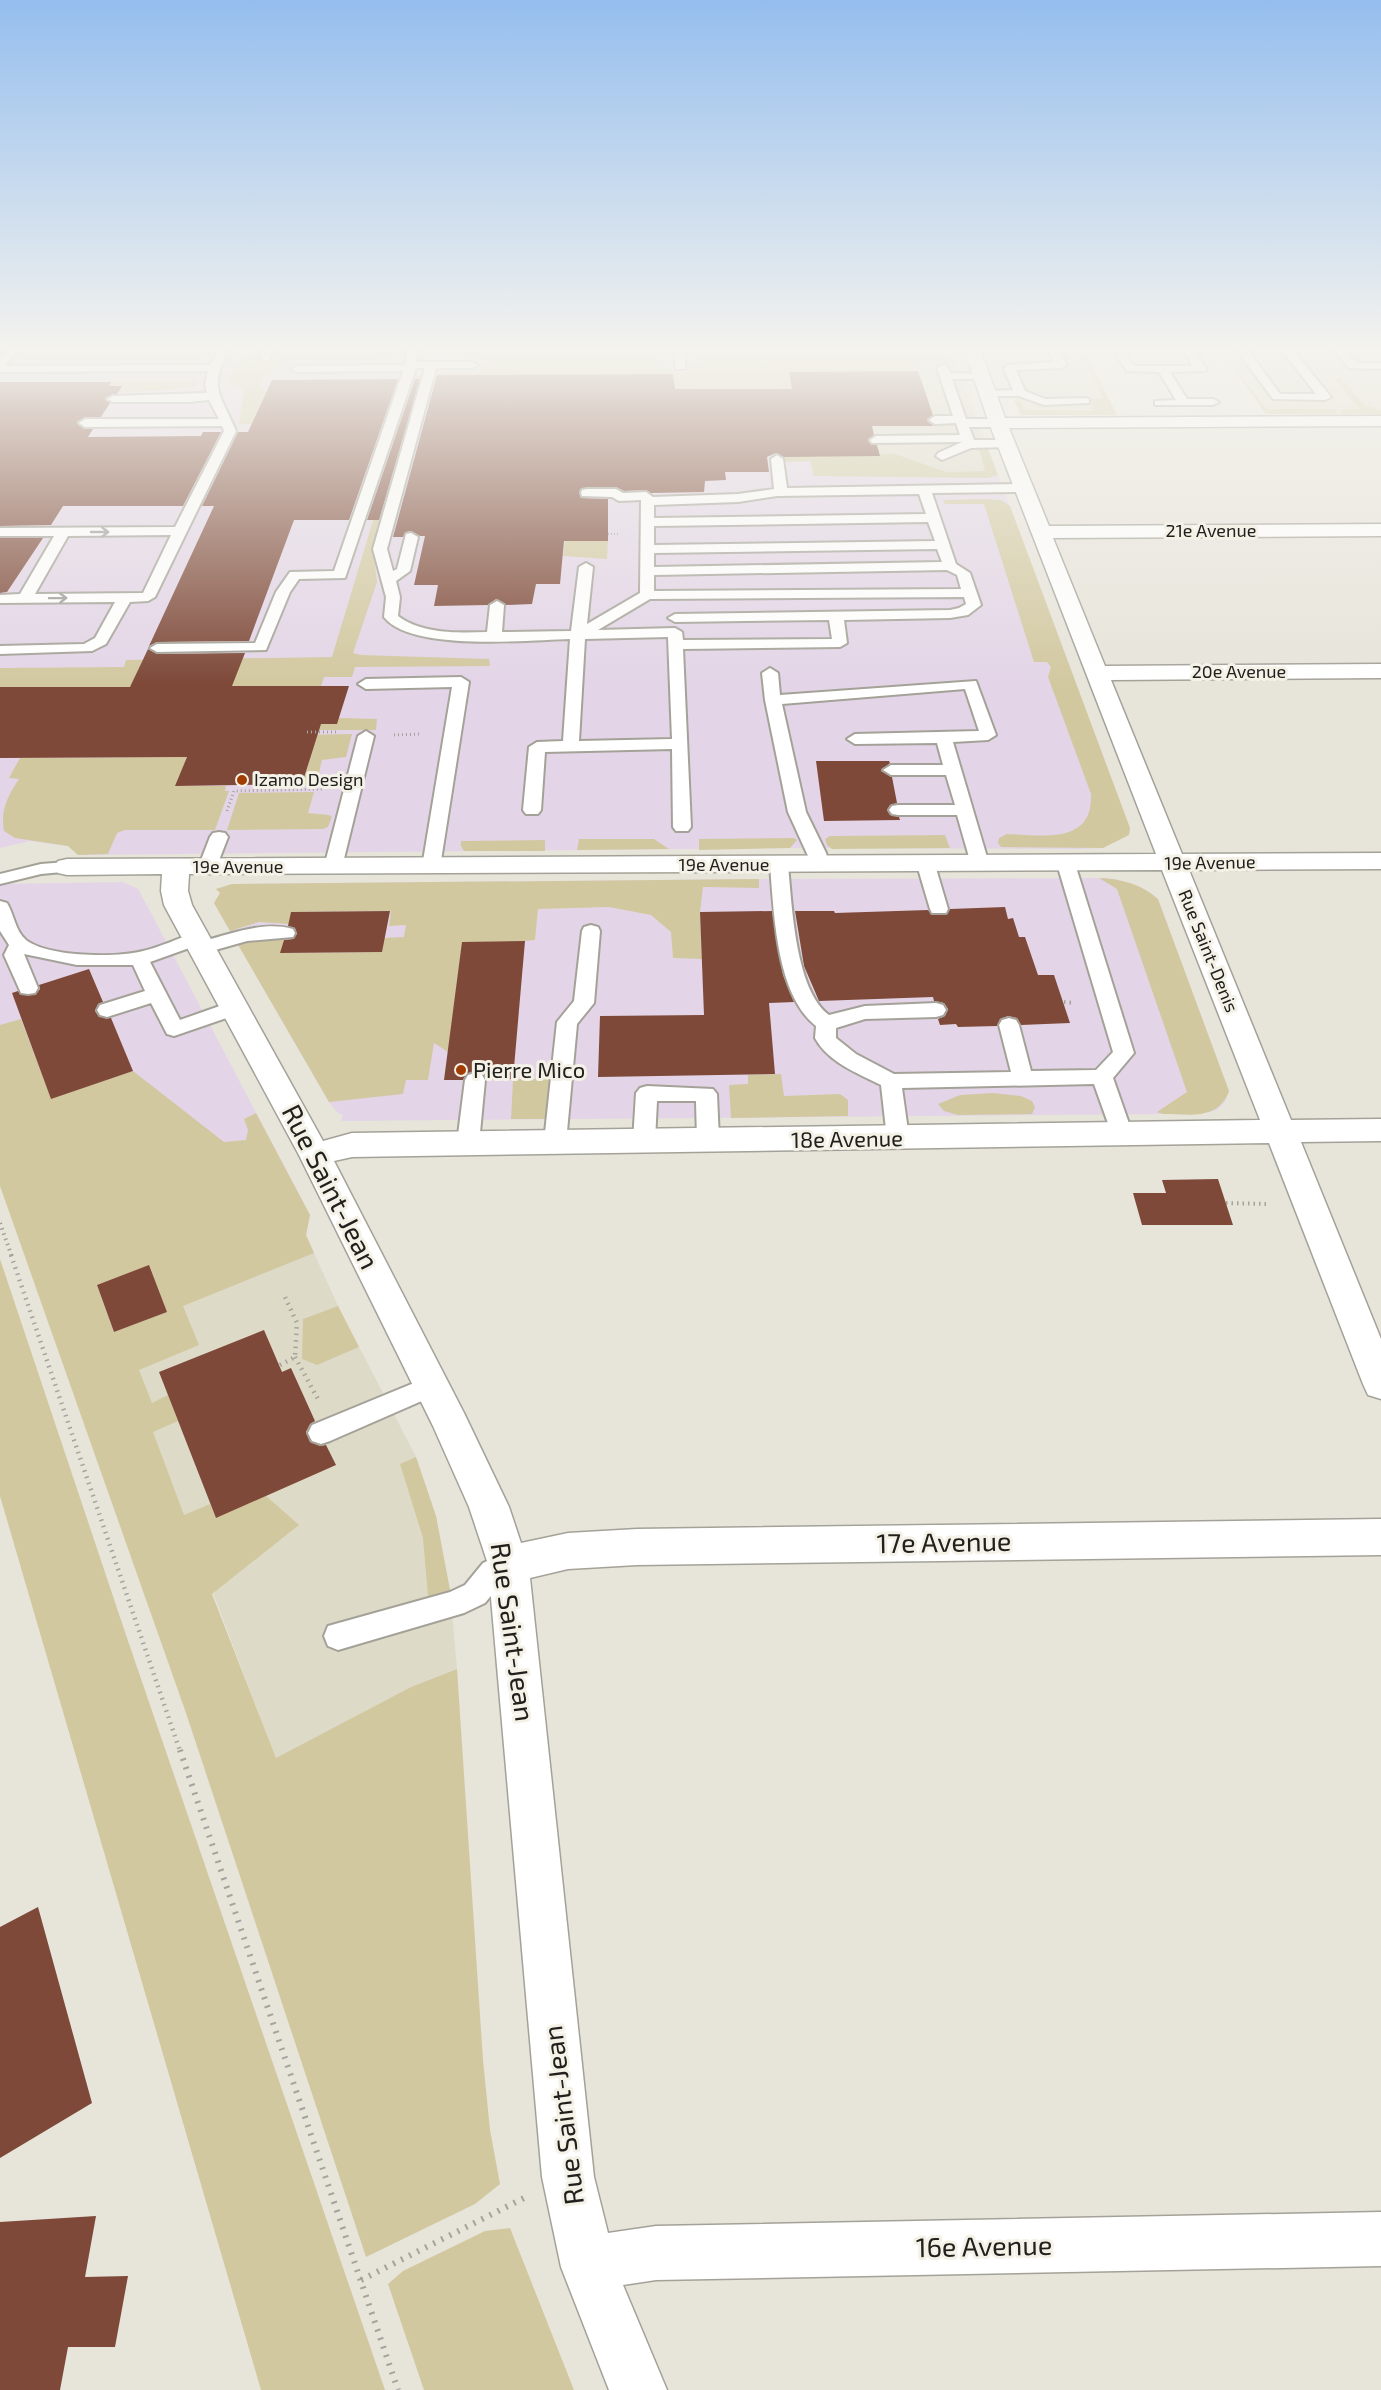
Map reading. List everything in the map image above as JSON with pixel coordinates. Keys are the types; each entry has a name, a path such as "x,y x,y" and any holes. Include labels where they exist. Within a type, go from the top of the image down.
{"street":[{"name":"Rue Saint-Denis","path":"1013,461 1381,1384"},
{"name":"21e Avenue","path":"1041,532 1381,530"},
{"name":"20e Avenue","path":"1097,673 1381,671"},
{"name":"19e Avenue","path":"67,867 926,865 1381,861"},
{"name":"Rue Saint-Jean","path":"192,868 173,881 174,894 315,1155 473,1470 500,1534 508,1563 568,2177 588,2267 638,2390"},
{"name":"18e Avenue","path":"315,1155 352,1145 1381,1130"},
{"name":"17e Avenue","path":"508,1563 568,1551 638,1547 1381,1537"},
{"name":"16e Avenue","path":"588,2267 630,2256 656,2253 1381,2239"}],"lane":[{"path":"0,599 148,597 215,461"},
{"path":"157,648 261,647 283,592 295,575 340,574 378,461"},
{"path":"405,461 380,549 393,597 390,612 396,621 415,629 444,636 675,632 836,616 943,615 963,612 974,605 963,573 950,566 647,571"},
{"path":"777,461 781,492"},
{"path":"648,501 738,498 781,492 1024,488"},
{"path":"924,490 950,566"},
{"path":"587,493 616,493 619,497 646,496 648,501 647,595"},
{"path":"648,522 934,518"},
{"path":"0,532 180,531"},
{"path":"25,599 63,532"},
{"path":"388,579 403,571 411,537"},
{"path":"647,549 943,545"},
{"path":"572,746 578,635 586,567"},
{"path":"578,635 647,595 970,593"},
{"path":"674,595 682,827"},
{"path":"0,650 96,646 125,597"},
{"path":"494,636 497,605"},
{"path":"675,632 840,643 836,616"},
{"path":"770,673 772,700 797,812 817,853 819,865"},
{"path":"366,684 461,682 431,867"},
{"path":"772,700 971,684 988,735 855,739"},
{"path":"333,867 366,736"},
{"path":"944,738 980,864"},
{"path":"532,810 537,747 680,744"},
{"path":"891,770 953,770"},
{"path":"898,810 965,810"},
{"path":"192,868 219,837"},
{"path":"936,1010 838,1017 827,1024 824,1034 828,1043 840,1052 891,1081 1102,1077 1124,1053 1066,864"},
{"path":"779,865 783,911 798,985 812,1012 827,1024"},
{"path":"926,865 939,909"},
{"path":"0,879 41,869 67,867"},
{"path":"2,917 19,944 31,951 57,957 120,960 246,935 286,933"},
{"path":"555,1142 567,1022 584,1003 591,932"},
{"path":"19,944 14,955 28,988"},
{"path":"139,958 174,1029 234,1008"},
{"path":"107,1010 157,994"},
{"path":"1009,1025 1023,1079"},
{"path":"1102,1077 1122,1135"},
{"path":"468,1143 476,1080"},
{"path":"891,1081 898,1138"},
{"path":"644,1141 646,1093 687,1085 706,1094 708,1140"},
{"path":"327,1430 431,1386"},
{"path":"338,1636 454,1604 475,1594 493,1572 508,1563"}],"path":[{"path":"307,732 342,732"},
{"path":"366,736 453,733"},
{"path":"234,791 314,790"},
{"path":"1226,1203 1268,1204"},
{"path":"0,1223 398,2390"},
{"path":"285,1297 297,1323 295,1357 327,1430"},
{"path":"280,1365 295,1357"},
{"path":"360,2280 503,2208"}],"shaded area":[{"path":"0,461 810,461 932,475 988,478 998,475 1130,828 1129,835 1103,848 1079,849 790,848 78,855 68,846 30,841 0,848"},
{"path":"391,461 398,461 373,548 377,582 353,653 489,659 490,666 355,667 352,677 324,677 321,686 0,688 0,668 124,667 126,660 332,657"},
{"path":"784,461 914,461 946,472 985,471 982,461 992,461 998,475 988,478 814,476 810,461"},
{"path":"808,461 993,461 998,475 814,476"},
{"path":"943,500 1001,500 1010,506 1130,828 1129,835 1103,848 1001,847 998,843 999,838 1007,834 1050,835 1063,834 1075,829 1084,822 1089,810 1091,794 1048,677 1051,667 1047,662 1034,662 984,504 945,504"},
{"path":"565,541 608,541 607,559 563,556"},
{"path":"339,718 377,719 376,730 308,730 310,724"},
{"path":"352,734 346,757 322,760 316,786 302,784 309,762 306,735"},
{"path":"187,757 176,786 226,786 225,791 229,791 215,830 125,830 117,833 108,854 78,855 68,846 15,838 4,831 3,817 6,804 19,779 9,778 20,758"},
{"path":"314,792 308,813 332,817 328,827 323,829 227,830 239,793"},
{"path":"945,835 950,848 832,849 827,845 825,839 830,836"},
{"path":"794,838 797,840 790,848 699,850 699,839"},
{"path":"579,839 654,839 669,849 577,850"},
{"path":"545,840 545,851 464,851 461,846 461,841"},
{"path":"1099,878 1115,879 1142,888 1158,899 1229,1091 1225,1102 1217,1110 1205,1113 1163,1114 341,1121 343,1115 338,1113 329,1102 214,903 220,893 216,889 232,884"},
{"path":"1099,878 1131,883 1158,899 1229,1091 1224,1101 1210,1111 1192,1115 1157,1112 1187,1092 1117,889"},
{"path":"759,879 759,888 703,887 700,912 702,959 673,958 671,932 651,915 609,907 538,909 535,940 525,941 448,1052 434,1043 428,1080 406,1080 403,1094 329,1102 237,943 255,940 284,940 281,953 381,952 384,938 404,937 406,925 389,926 391,911 292,912 289,924 259,922 230,931 214,903 220,893 216,889 232,884"},
{"path":"123,882 138,889 310,1215 306,1235 314,1253 114,1332 97,1285 0,1121 0,884"},
{"path":"21,1019 51,1098 133,1071 224,1142 246,1140 248,1130 244,1119 256,1113 310,1215 306,1235 314,1253 183,1306 199,1345 139,1370 152,1403 168,1395 178,1421 153,1432 184,1515 210,1504 216,1518 265,1495 299,1525 212,1594 276,1758 411,1687 457,1669 483,2060 490,2130 500,2184 475,2204 366,2257 186,1713 0,1186 0,1025","holes":["97,1285 166,1312 114,1332"]},
{"path":"781,1074 784,1096 840,1094 848,1100 848,1116 731,1118 729,1085 748,1084 748,1075"},
{"path":"513,1079 550,1079 548,1119 511,1119"},
{"path":"993,1093 1021,1096 1032,1101 1035,1107 1032,1114 958,1115 944,1111 938,1104 960,1095"},
{"path":"314,1253 338,1306 416,1457 436,1516 450,1590 457,1669 411,1687 276,1759 114,1332"},
{"path":"0,1259 126,1635 385,2390 261,2390 0,1496"},
{"path":"338,1306 359,1347 317,1365 302,1359 303,1319"},
{"path":"416,1457 436,1516 450,1590 428,1596 423,1538 400,1464"},
{"path":"510,2228 574,2390 424,2390 388,2284 403,2271 485,2231"}],"building":[{"path":"0,461 206,461 183,506 63,506 51,525 0,526"},
{"path":"224,461 370,461 349,520 294,520 249,641 157,642 149,646 214,506 202,506"},
{"path":"387,461 396,461 379,520 367,520"},
{"path":"414,461 767,461 769,472 725,472 726,480 705,481 704,492 651,493 646,490 624,491 616,487 582,488 579,492 581,498 608,499 608,541 564,541 560,584 536,584 532,604 506,605 496,599 488,605 434,606 438,585 414,585 425,536 411,531 406,532 403,537 393,537"},
{"path":"0,538 43,538 7,592 0,593"},
{"path":"148,649 157,654 245,653 232,686 349,686 337,724 321,724 302,784 175,786 187,757 0,758 0,687 130,687"},
{"path":"816,761 889,761 890,763 881,771 892,777 897,803 890,805 887,810 890,815 899,817 900,820 824,821"},
{"path":"1005,907 1008,919 1013,918 1019,937 1025,937 1038,975 1054,975 1070,1023 1021,1025 1017,1018 1008,1016 1000,1019 997,1026 940,1025 938,1019 945,1016 948,1009 944,1003 934,1001 933,997 819,1001 804,966 795,911 834,911 835,913 928,910 932,915 946,915 950,909"},
{"path":"390,911 382,952 280,953 284,940 293,939 297,934 295,928 288,926 291,912"},
{"path":"772,911 783,975 794,1002 769,1003 775,1074 598,1077 600,1016 704,1015 700,912"},
{"path":"525,941 513,1079 487,1080 483,1073 474,1071 466,1074 463,1080 444,1080 462,942"},
{"path":"89,969 103,1002 98,1004 95,1011 99,1017 111,1018 133,1071 51,1099 12,993 18,991 21,995 35,995 40,989 39,985"},
{"path":"1218,1179 1233,1225 1142,1225 1133,1193 1166,1193 1162,1180"},
{"path":"149,1265 167,1312 114,1332 97,1285"},
{"path":"264,1330 282,1372 291,1368 315,1421 310,1424 306,1432 310,1442 320,1446 326,1445 336,1465 216,1518 159,1372"},
{"path":"38,1907 92,2103 0,2158 0,1927"},
{"path":"96,2216 85,2277 128,2276 115,2347 68,2347 60,2390 0,2390 0,2222"}],"place":[{"name":"Izamo Design","path":"242,780"},
{"name":"Pierre Mico","path":"461,1070"}]}
